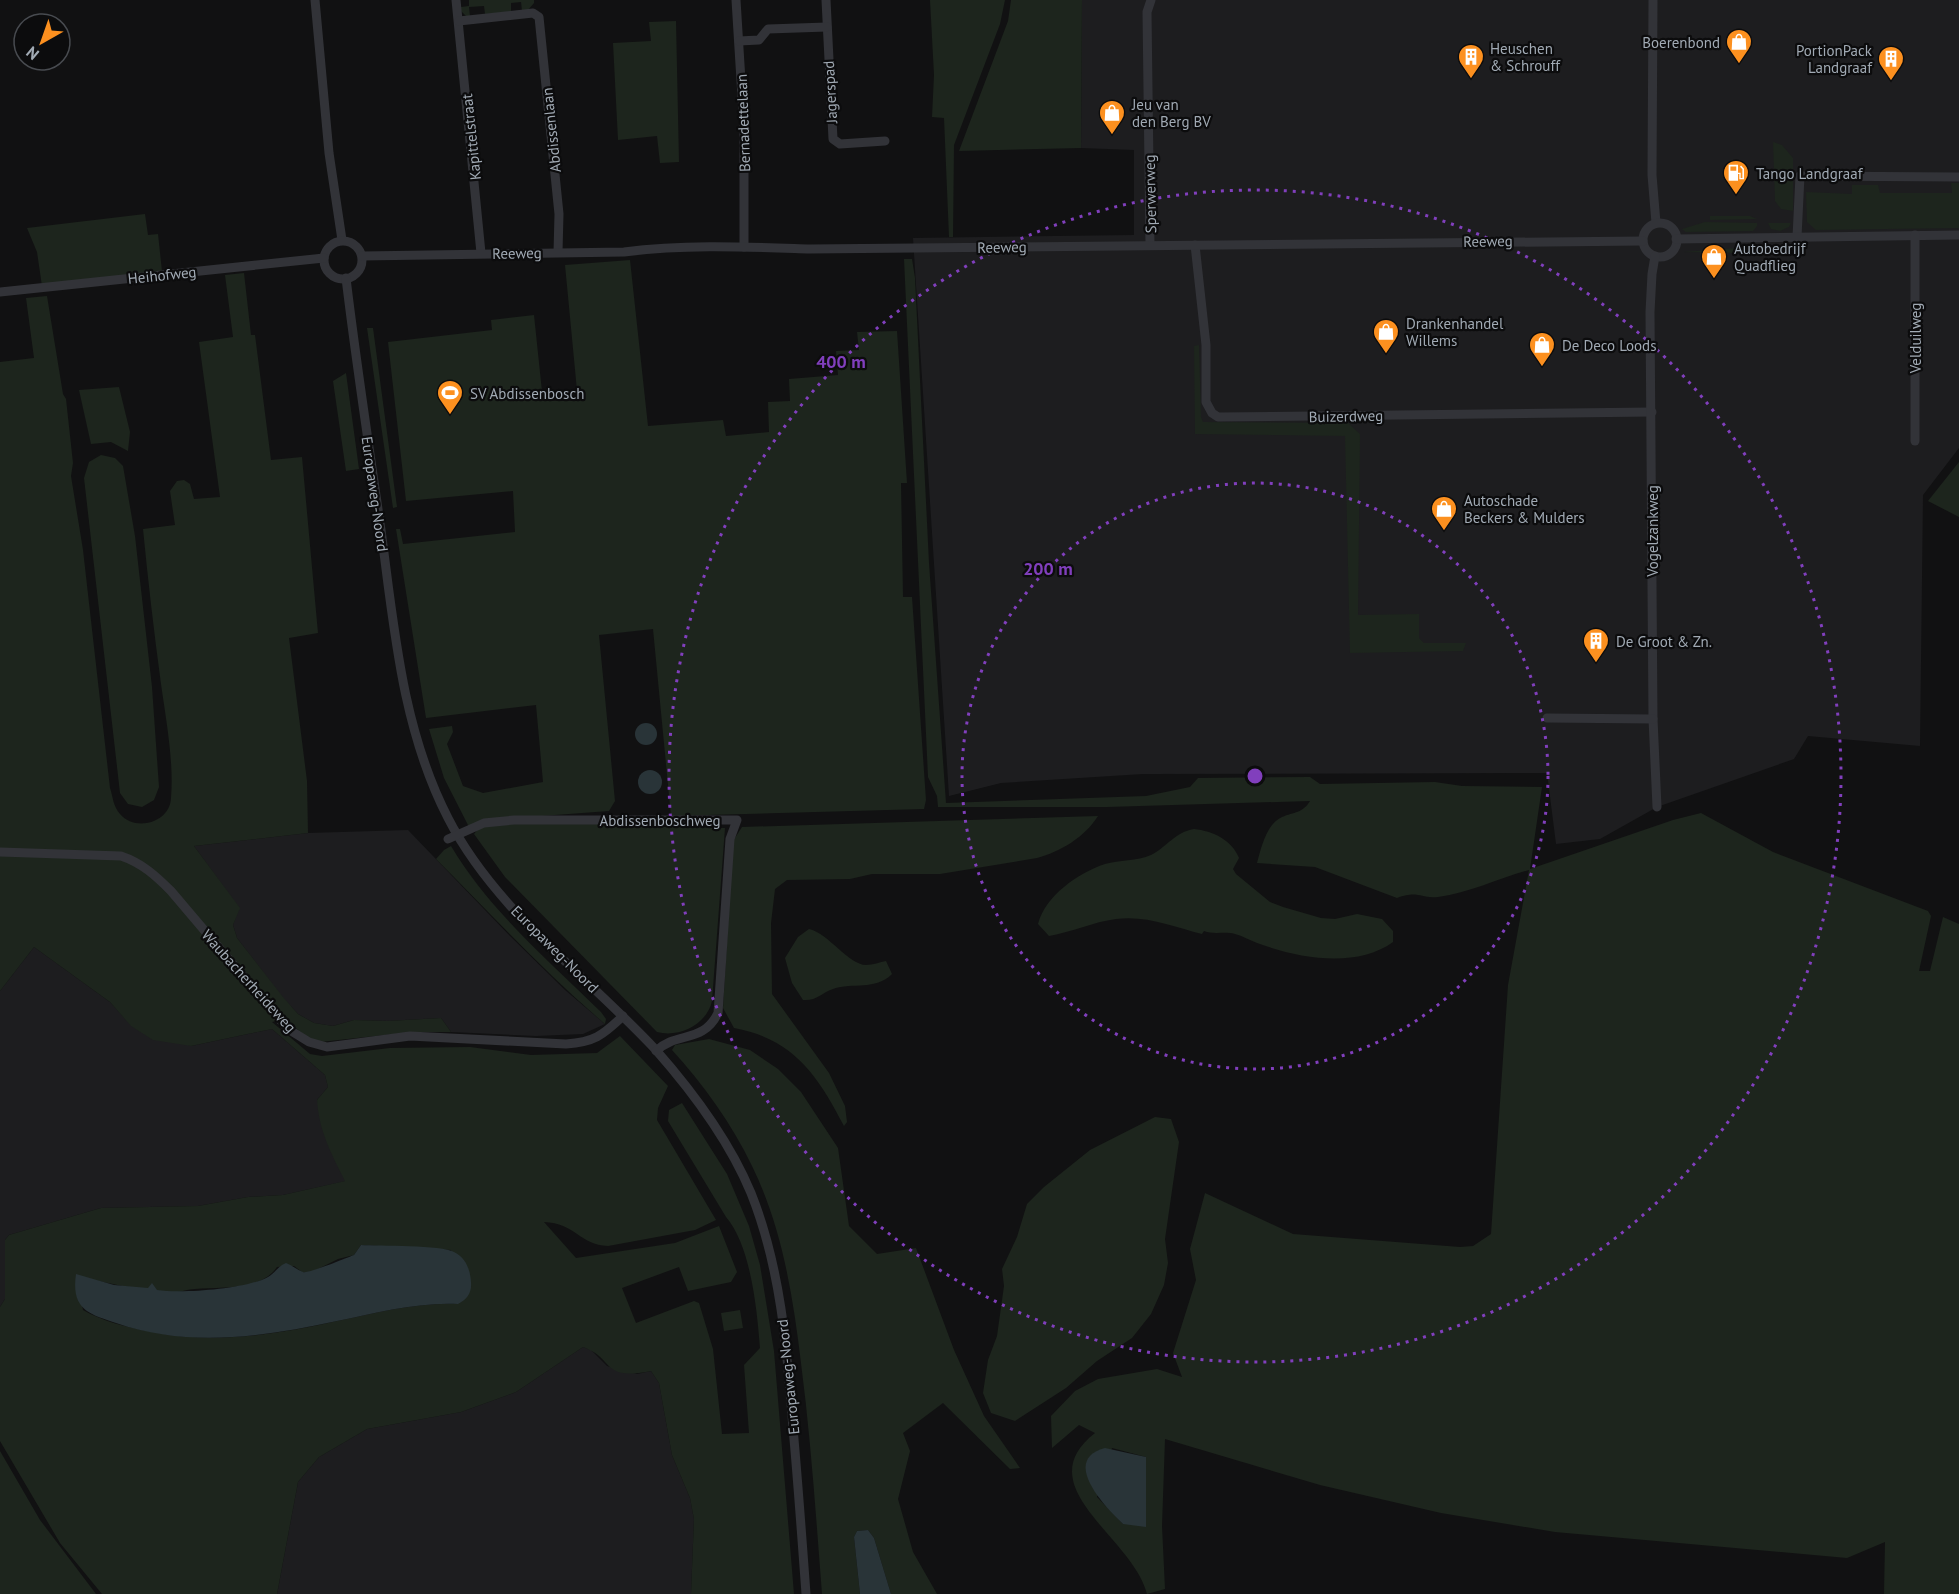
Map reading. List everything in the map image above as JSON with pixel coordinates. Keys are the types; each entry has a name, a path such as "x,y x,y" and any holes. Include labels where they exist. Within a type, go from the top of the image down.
{"street":[{"path":"315,0 329,153 342,240"},
{"name":"Kapittelstraat","path":"456,0 481,253"},
{"name":"Bernadettelaan","path":"736,0 744,129 744,247"},
{"name":"Jagerspad","path":"826,0 832,139 840,144 885,141"},
{"name":"Sperwerweg","path":"1150,245 1147,12 1151,0"},
{"path":"1653,0 1652,175 1656,223"},
{"name":"Abdissenlaan","path":"459,21 533,13 537,14 540,20 559,214 558,252"},
{"path":"739,41 759,40 768,29 827,27"},
{"path":"1797,237 1800,176 1959,177"},
{"path":"1656,223 1667,225 1676,239 1670,253 1655,256 1646,249 1643,241 1645,232 1656,223"},
{"name":"Velduilweg","path":"1915,235 1915,441"},
{"path":"1676,239 1959,235"},
{"path":"342,240 353,243 362,256 360,268 346,278 330,274 324,258 328,248 342,240"},
{"name":"Reeweg","path":"362,256 744,247 810,249 1643,241"},
{"name":"Buizerdweg","path":"1195,245 1206,345 1206,402 1212,413 1218,417 1652,412"},
{"name":"Vogelzankweg","path":"1655,256 1650,296 1653,719 1657,807"},
{"name":"Heihofweg","path":"0,292 324,258"},
{"name":"Europaweg-Noord","path":"346,278 405,691 412,724 433,785 453,837 522,916 656,1051 698,1102 729,1150 751,1194 779,1292 788,1358 806,1594"},
{"path":"1547,718 1653,719"},
{"name":"Abdissenboschweg","path":"453,837 484,823 514,820 737,820 730,839 718,1013 712,1025 701,1033 664,1043 656,1051"},
{"name":"Waubacherheideweg","path":"0,852 121,856 135,861 156,876 171,891 288,1029 318,1045 327,1047 410,1036 566,1044 587,1042 608,1031 622,1016"}],"shaded area":[{"path":"469,0 534,0 534,3 528,10 522,11 521,2 511,3 511,12 485,14 484,6 469,7 470,16 466,16 461,11 461,7 469,6"},
{"path":"930,0 1005,0 1000,24 954,145 953,237 949,237 944,118 932,117 934,75"},
{"path":"1011,0 1082,0 1081,148 959,151 1008,21"},
{"path":"1082,0 1959,0 1959,448 1923,495 1920,746 1808,736 1794,759 1657,807 1600,839 1556,844 1547,773 1143,774 1001,783 949,796 913,238 1134,235 1134,150 1081,148"},
{"path":"676,21 679,162 660,163 657,136 618,140 613,43 651,41 649,22"},
{"path":"1773,142 1782,145 1793,158 1793,211 1781,209 1775,201"},
{"path":"1951,183 1959,183 1959,228 1816,230 1807,222 1806,192 1852,194 1852,185 1878,185 1880,193 1952,193"},
{"path":"145,214 148,235 158,234 162,271 42,286 37,252 27,228"},
{"path":"1710,216 1750,216 1757,219 1710,220"},
{"path":"1705,222 1757,223 1757,226 1753,231 1686,232 1682,229"},
{"path":"1768,223 1791,223 1789,227 1780,231 1771,229"},
{"path":"1737,248 1737,253 1683,252"},
{"path":"904,259 912,259 915,278 929,563 946,803 1146,796 1190,787 1198,778 1310,777 1320,784 1435,782 1462,786 1542,787 1530,869 1673,820 1701,813 1773,852 1928,911 1931,916 1919,971 1930,971 1943,917 1959,924 1959,1594 1884,1594 1885,1542 1847,1558 1555,1532 1441,1513 1320,1485 1165,1439 1162,1526 1165,1589 1147,1594 1138,1573 1077,1493 1072,1473 1077,1453 1095,1433 1079,1425 1052,1448 1051,1416 1075,1391 1098,1379 1157,1369 1182,1377 1173,1353 1196,1280 1190,1249 1205,1193 1293,1234 1460,1247 1473,1246 1491,1234 1508,985 1529,870 1450,895 1432,897 1410,895 1397,898 1315,867 1257,863 1265,837 1276,820 1301,810 1310,801 1107,807 938,807 937,796 928,777","holes":["1112,1448 1146,1457 1123,1524 1097,1497"]},
{"path":"630,260 648,426 723,420 726,436 769,432 768,402 790,401 789,379 838,375 836,351 859,350 857,332 897,331 907,483 901,483 903,597 912,597 926,800 924,809 671,816 653,629 599,635 615,801 609,811 486,820 469,827 444,778 429,729 452,726 453,732 447,744 463,786 483,793 543,782 536,705 426,718 396,529 400,529 403,544 515,532 513,491 406,501 388,342 492,330 491,320 534,315 543,401 578,401 565,265"},
{"path":"244,273 251,335 255,335 271,460 302,457 318,633 289,638 307,781 308,833 194,846 240,908 233,925 237,938 298,1014 314,1023 333,1026 354,1020 441,1018 451,1032 413,1032 320,1042 311,1040 284,1019 272,1022 310,1054 322,1056 390,1048 470,1047 531,1055 597,1053 620,1036 668,1086 658,1108 657,1120 716,1220 695,1230 608,1246 591,1242 555,1223 544,1222 576,1258 675,1243 719,1226 737,1272 731,1282 688,1291 679,1267 622,1288 636,1323 694,1301 699,1303 713,1349 722,1434 749,1433 744,1365 760,1348 751,1279 735,1229 668,1121 669,1110 682,1103 727,1174 749,1226 760,1265 774,1351 794,1594 691,1594 694,1519 690,1498 672,1455 659,1383 651,1371 624,1373 616,1371 600,1357 583,1347 516,1392 461,1412 367,1429 319,1457 298,1482 277,1594 102,1594 60,1543 0,1441 0,1307 5,1299 5,1240 9,1235 101,1208 198,1206 248,1197 283,1195 345,1181 326,1142 320,1122 317,1100 328,1087 325,1075 272,1029 191,1046 153,1040 131,1026 110,1002 34,947 0,991 0,362 34,358 26,298 47,296 63,394 66,399 73,463 71,476 83,550 110,788 116,808 126,820 134,823 151,822 165,814 169,807 171,770 143,529 175,525 170,491 177,481 184,480 190,484 194,499 220,497 199,342 233,337 225,275","holes":["361,1245 451,1250 458,1304 412,1306 267,1334 219,1338 172,1335 131,1328 90,1314 83,1310 76,1275 124,1286 175,1292 251,1284 270,1275 277,1267 294,1266 302,1272 310,1273 338,1259 354,1255"]},
{"path":"367,328 373,328 397,507 393,508"},
{"path":"1199,345 1203,422 1348,423 1360,434 1358,615 1419,614 1419,638 1424,643 1466,643 1463,651 1350,653 1345,436 1195,434 1194,346"},
{"path":"346,373 359,469 346,471 333,381"},
{"path":"119,387 130,432 128,451 111,442 91,444 79,390"},
{"path":"101,455 115,458 123,466 135,536 152,687 159,787 154,800 142,807 128,804 120,793 84,478 89,462"},
{"path":"1959,462 1959,517 1928,501"},
{"path":"646,723 654,726 657,734 654,742 646,745 638,742 635,734 638,726"},
{"path":"650,770 659,773 662,782 659,791 650,794 641,791 638,782 641,773"},
{"path":"1098,816 1086,831 1071,843 1037,858 940,874 872,874 850,879 787,880 775,889 771,923 772,994 829,1073 845,1106 847,1122 844,1126 824,1091 802,1062 773,1041 755,1033 734,1028 723,1008 733,841 742,827"},
{"path":"613,822 627,826 725,828 712,1001 705,1016 683,1031 657,1032 505,877 474,834 478,829 491,824"},
{"path":"1194,829 1215,834 1227,841 1239,858 1233,869 1236,874 1270,902 1321,918 1335,919 1357,914 1382,919 1393,931 1393,942 1362,956 1326,958 1290,953 1231,933 1204,931 1202,934 1160,922 1138,919 1107,920 1049,936 1038,924 1055,895 1084,873 1105,864 1151,855 1176,836"},
{"path":"408,830 509,935 565,990 605,1024 583,1034 536,1036 451,1032 441,1018 354,1020 333,1026 314,1023 298,1014 283,998 237,938 233,925 239,908 194,846 308,833"},
{"path":"451,846 483,892 501,913 601,1012 606,1019 605,1024 540,964 436,859"},
{"path":"809,929 824,936 859,964 869,965 886,961 892,974 878,983 841,987 812,999 803,1000 792,983 785,958 798,937"},
{"path":"34,947 110,1002 131,1025 191,1046 272,1029 325,1075 328,1087 317,1100 346,1181 283,1195 248,1197 198,1206 101,1208 9,1235 5,1240 5,1299 0,1307 0,991"},
{"path":"709,1039 750,1050 778,1069 801,1092 838,1148 849,1226 877,1254 916,1248 954,1350 984,1416 1020,1468 1010,1469 943,1403 903,1433 910,1451 898,1499 913,1552 937,1594 891,1594 874,1538 868,1530 857,1531 854,1537 860,1594 822,1594 805,1392 794,1313 779,1237 762,1189 735,1135 706,1091 672,1050 675,1045"},
{"path":"1155,1117 1171,1119 1179,1142 1165,1239 1168,1263 1164,1285 1151,1314 1132,1338 1097,1361 1066,1388 1015,1421 991,1413 983,1393 988,1360 997,1336 1004,1286 1002,1269 1017,1237 1027,1204 1044,1187 1090,1150"},
{"path":"361,1245 424,1247 454,1252 462,1257 468,1268 471,1282 470,1292 458,1304 412,1306 282,1332 198,1338 143,1331 106,1320 84,1308 76,1295 76,1274 114,1285 148,1288 152,1283 157,1290 214,1290 258,1281 268,1277 286,1263 303,1272 312,1271 354,1255"},
{"path":"740,1310 743,1328 724,1331 721,1313"},
{"path":"583,1347 591,1350 607,1366 637,1374 651,1371 659,1383 672,1455 690,1498 694,1519 691,1594 277,1594 298,1482 319,1457 367,1429 461,1412 516,1392"},
{"path":"1105,1448 1146,1457 1146,1527 1123,1524 1098,1497 1091,1485 1086,1473 1086,1463 1092,1454"},
{"path":"0,1451 40,1520 96,1594 0,1594"},
{"path":"868,1530 874,1538 891,1594 860,1594 854,1537 857,1531"}],"place":[{"name":"Boerenbond","path":"1739,65"},
{"name":"Heuschen & Schrouff","path":"1471,80"},
{"name":"PortionPack Landgraaf","path":"1891,82"},
{"name":"Jeu van den Berg BV","path":"1112,136"},
{"name":"Tango Landgraaf","path":"1736,196"},
{"name":"Autobedrijf Quadflieg","path":"1714,280"},
{"name":"Drankenhandel Willems","path":"1386,355"},
{"name":"De Deco Loods","path":"1542,368"},
{"name":"SV Abdissenbosch","path":"450,416"},
{"name":"Autoschade Beckers & Mulders","path":"1444,532"},
{"name":"De Groot & Zn.","path":"1596,664"}]}
